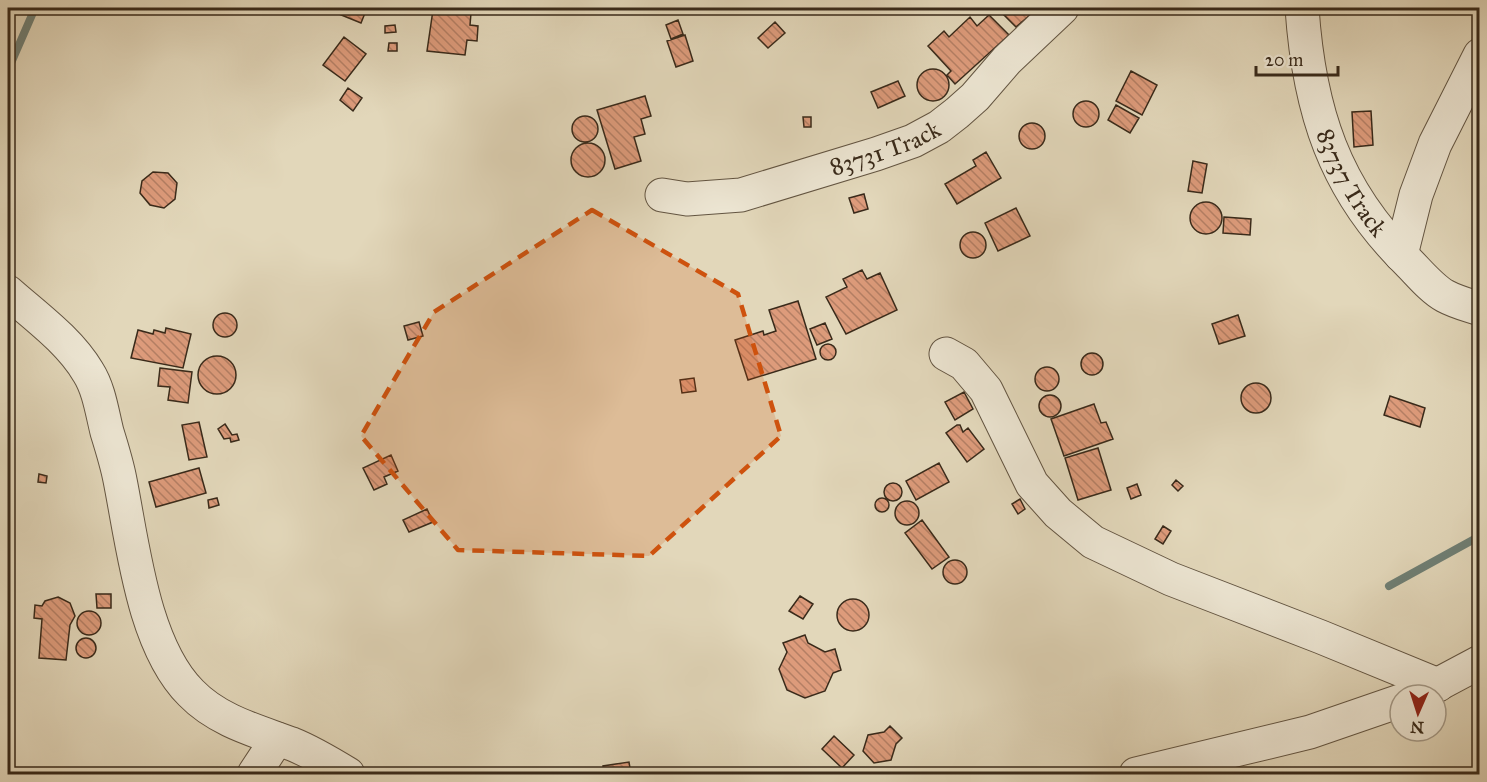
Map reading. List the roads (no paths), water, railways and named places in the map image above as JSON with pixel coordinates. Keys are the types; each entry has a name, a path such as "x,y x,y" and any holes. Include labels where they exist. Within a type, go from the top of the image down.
{"street":[{"name":"83731 Track","path":"662,195 687,199 741,195 913,141 939,127 975,97 1007,60 1062,8"},
{"name":"83737 Track","path":"1302,8 1304,38 1317,106 1333,156 1353,194 1386,240 1444,296 1479,309"},
{"path":"1401,255 1416,195 1435,144 1479,55"},
{"path":"8,292 73,351 88,372 97,394 119,478 135,560 147,606 159,643 175,673 192,694 214,711 243,726 320,757 348,774"},
{"path":"946,354 964,364 986,390 1032,484 1058,513 1093,542 1171,579 1321,637 1413,683"},
{"path":"1440,683 1479,662"},
{"path":"1136,774 1310,732 1388,705"},
{"path":"254,774 277,739"}],"waterway":[{"path":"8,70 35,8"},
{"path":"1389,586 1480,536"}]}
